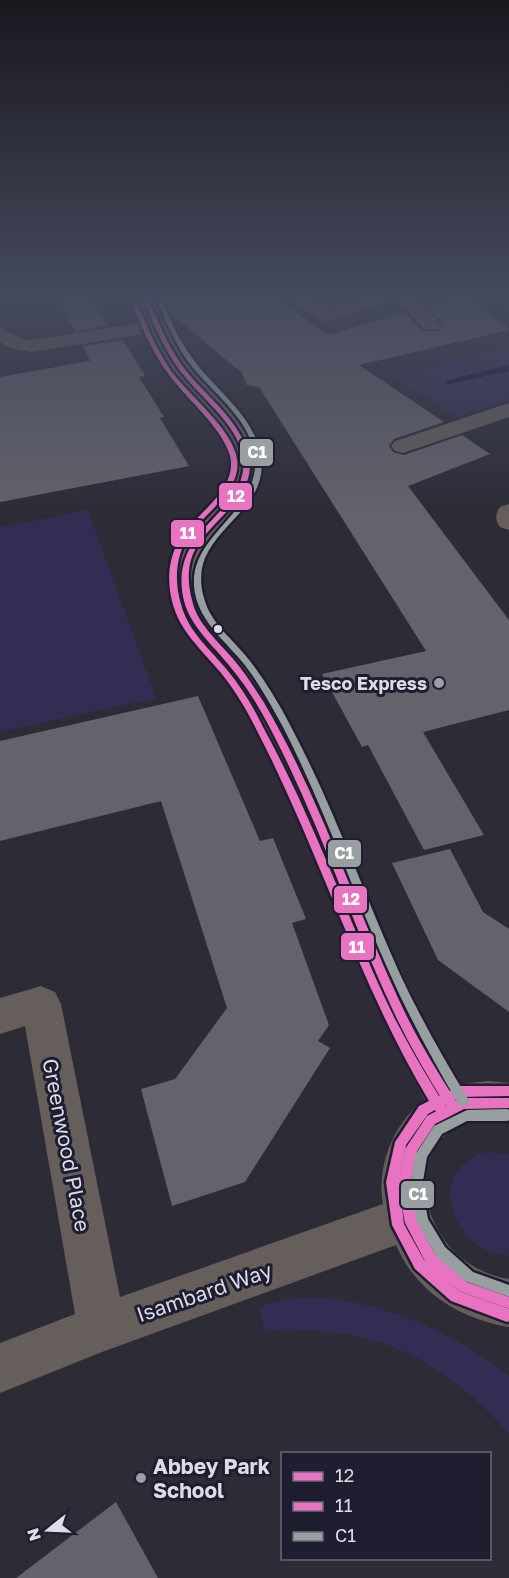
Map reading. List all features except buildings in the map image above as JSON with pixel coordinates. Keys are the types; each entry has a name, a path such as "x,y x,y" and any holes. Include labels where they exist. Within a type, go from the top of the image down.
{"street":[{"path":"185,372 239,440 247,461 246,474 241,488 223,511 202,531 187,552 182,572 189,603 204,630 231,661 263,707 341,875 395,1003 453,1107"},
{"path":"403,446 509,410"},
{"path":"509,512 509,522"},
{"name":"Greenwood Place","path":"0,1016 41,1004 102,1328"},
{"path":"509,1103 482,1101 453,1107 430,1122 410,1149 403,1184 408,1218 424,1251 450,1279 482,1298 509,1303"},
{"name":"Isambard Way","path":"0,1368 102,1328 408,1218"}],"shaded area":[{"path":"409,372 509,372 509,401 455,417 393,376"},
{"path":"88,510 156,698 0,732 0,527"},
{"path":"488,1152 509,1154 509,1256 489,1251 472,1240 459,1225 452,1208 450,1190 455,1174 468,1161"},
{"path":"309,1297 363,1305 390,1312 440,1332 487,1360 509,1376 509,1434 457,1384 401,1350 371,1340 338,1333 265,1332 259,1307 284,1300"}],"waterway":[{"path":"449,381 492,372"}],"transit line":[{"name":"11","path":"170,372 216,425 234,459 234,472 229,484 191,529 177,552 173,577 179,613 190,632 236,688 257,723 310,832 368,972 391,1021 443,1113"},
{"name":"12","path":"184,372 228,421 236,433 246,459 245,478 237,494 199,538 189,555 185,576 188,601 197,620 242,676 274,728 321,829 394,1001 453,1107"},
{"name":"C1","path":"200,372 240,417 255,444 258,458 257,479 250,497 212,542 202,558 197,577 203,608 258,677 286,725 319,795 411,1008 429,1044 463,1101"},
{"name":"11","path":"507,1315 455,1296 419,1265 398,1225 392,1182 401,1142 423,1110 460,1091 509,1091"},
{"name":"12","path":"509,1103 463,1103 431,1120 411,1149 404,1185 411,1223 430,1258 463,1287 509,1303"},
{"name":"C1","path":"507,1115 467,1115 438,1130 421,1155 416,1187 422,1220 440,1252 469,1277 509,1291"}],"place":[{"name":"Tesco Express","path":"439,683"},
{"name":"Abbey Park School","path":"141,1478"}]}
